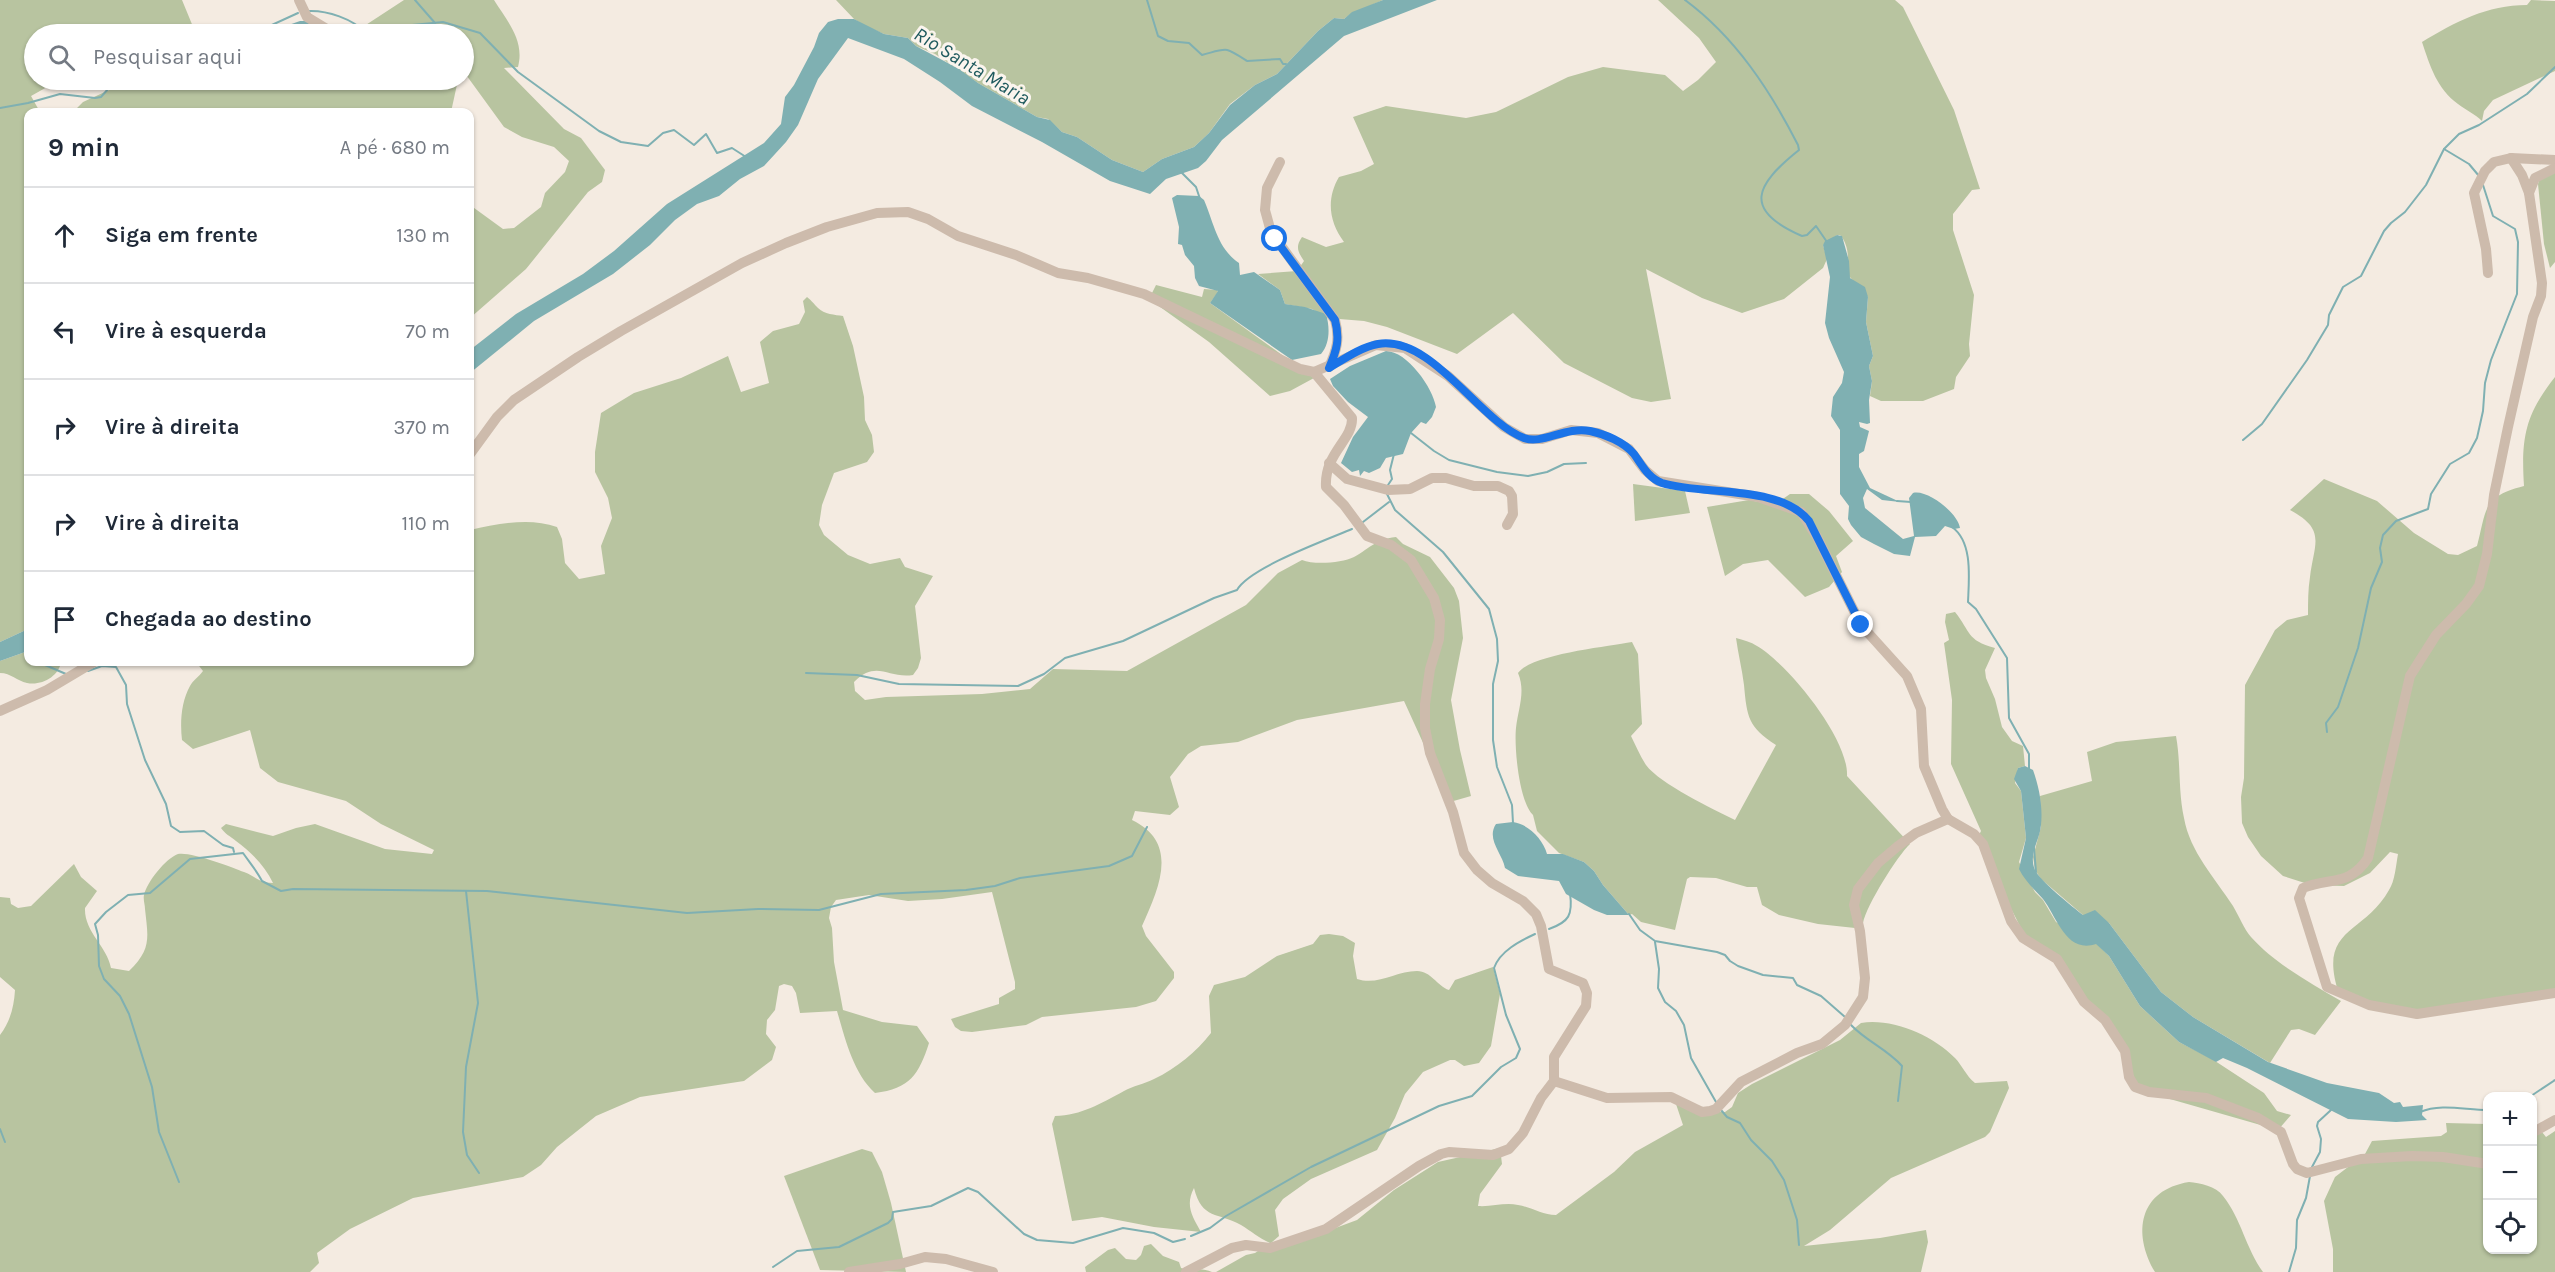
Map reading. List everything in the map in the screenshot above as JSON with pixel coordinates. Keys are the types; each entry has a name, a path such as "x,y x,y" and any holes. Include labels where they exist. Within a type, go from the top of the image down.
{"street":[{"path":"299,0 307,17 319,24"},
{"path":"2511,158 2522,175 2529,193 2542,283 2541,296 2534,317 2494,495 2487,554 2479,586 2474,595 2436,634 2410,676 2368,858 2362,867 2344,879 2303,888 2299,898 2327,987 2350,998 2369,1005 2417,1014 2555,993"},
{"path":"2488,273 2486,249 2474,193 2486,171 2494,162 2511,158 2555,160"},
{"path":"1280,162 1267,188 1265,210 1275,239 1335,320 1338,346 1329,368"},
{"path":"2529,193 2535,178 2555,168"},
{"path":"474,449 497,417 514,400 569,362 742,263 786,243 855,218 897,211 928,219 958,236 1058,273 1088,278 1144,294 1300,369 1314,372 1329,368 1376,345 1405,348 1448,376 1504,427 1525,439 1542,439 1571,430 1598,433 1629,449 1645,470 1658,481 1758,497 1801,512 1817,537 1861,625 1898,664 1912,685 1922,718 1924,766 1948,819 1974,834 1983,844 2011,921 2023,938 2057,959 2084,1002 2105,1020 2125,1051 2129,1077 2135,1087 2149,1092 2206,1098 2258,1118 2282,1132 2297,1169 2307,1173 2361,1159 2412,1156 2443,1157 2483,1163"},
{"path":"1186,1272 1232,1248 1246,1245 1270,1248 1326,1229 1419,1166 1442,1154 1449,1152 1493,1155 1509,1149 1523,1133 1541,1098 1554,1081 1554,1057 1586,1006 1587,1000 1585,986 1580,981 1549,969 1541,926 1536,914 1523,901 1492,883 1477,870 1464,853 1453,812 1430,753 1425,728 1426,688 1439,639 1439,610 1411,560 1391,545 1367,536 1344,505 1326,488 1329,463 1351,428 1352,418 1314,372"},
{"path":"1329,463 1347,479 1388,490 1410,489 1432,478 1446,478 1474,486 1497,486 1509,491 1512,496 1513,514 1507,525"},
{"path":"0,711 47,690 87,666"},
{"path":"1554,1081 1607,1098 1671,1097 1702,1112 1710,1111 1716,1109 1741,1082 1797,1053 1822,1044 1845,1025 1863,997 1864,978 1860,931 1854,905 1858,890 1878,862 1898,846 1916,833 1948,819"},
{"path":"2537,1129 2555,1120"},
{"path":"849,1272 934,1257 993,1272"}],"green space":[{"path":"0,0 182,0 192,24 24,24 24,90 42,90 31,96 38,108 24,108 24,631 0,642"},
{"path":"404,0 494,0 514,31 519,48 518,67 504,68 564,129 581,138 605,170 602,182 588,192 526,269 474,314 474,208 503,229 514,228 541,207 545,193 565,172 569,161 554,147 522,137 504,127 474,86 474,24 367,24"},
{"path":"836,0 1383,0 1344,19 1334,18 1318,31 1277,74 1255,85 1230,104 1209,133 1194,147 1162,159 1143,172 1112,160 1077,137 1062,132 1048,119 1037,117 978,83 935,54 916,46 908,38 884,34 865,26 854,19"},
{"path":"1658,0 1895,0 1903,7 1954,110 1980,189 1972,190 1953,214 1953,230 1974,295 1970,356 1956,377 1954,389 1923,401 1881,401 1870,396 1872,381 1869,366 1873,356 1866,322 1868,297 1848,275 1847,249 1840,235 1823,245 1827,259 1823,268 1784,299 1742,313 1702,298 1646,269 1671,399 1651,402 1632,398 1564,363 1513,313 1457,354 1387,327 1364,321 1327,318 1312,309 1285,304 1280,290 1258,274 1297,271 1304,261 1298,249 1302,237 1326,247 1344,242 1332,218 1331,202 1335,185 1339,177 1361,171 1374,164 1353,117 1386,106 1466,118 1496,112 1568,77 1603,67 1665,75 1683,91 1716,62 1699,38"},
{"path":"2531,0 2555,1 2555,71 2493,100 2484,111 2482,121 2451,98 2439,84 2422,42 2472,16 2498,8 2527,5"},
{"path":"109,90 456,90 452,108 77,108 83,102"},
{"path":"2555,169 2555,262 2550,268 2544,244 2538,184 2540,177"},
{"path":"1156,285 1202,297 1204,289 1217,290 1218,292 1210,303 1314,378 1290,391 1270,396 1209,342 1149,299"},
{"path":"807,297 823,312 843,316 853,346 864,397 865,420 872,435 874,452 867,462 834,473 822,505 819,525 824,535 848,555 870,564 900,558 905,567 933,576 915,606 921,658 918,668 913,675 904,676 876,671 862,675 854,682 855,691 865,700 1030,689 1053,669 1127,671 1246,605 1278,573 1302,560 1321,563 1342,561 1354,557 1378,542 1396,537 1403,544 1430,557 1454,588 1459,601 1463,638 1451,700 1471,796 1450,802 1404,701 1297,720 1238,742 1201,746 1188,754 1170,777 1179,807 1170,815 1135,811 1132,820 1147,830 1156,841 1161,854 1159,882 1142,926 1146,936 1174,972 1174,978 1156,1001 1136,1007 1042,1017 1026,1025 972,1032 961,1031 955,1027 951,1019 999,1004 999,998 1015,989 992,892 908,901 869,895 836,900 831,907 829,918 843,1010 882,1022 917,1026 929,1043 917,1071 905,1084 897,1088 875,1093 867,1085 855,1065 837,1011 800,1013 796,993 792,986 784,984 779,986 775,1010 767,1020 766,1034 776,1047 772,1060 744,1081 640,1097 596,1116 557,1147 541,1165 523,1177 413,1198 350,1229 317,1253 319,1263 310,1272 0,1272 0,1035 11,1014 15,990 0,977 0,897 10,898 11,904 18,908 31,906 74,864 81,877 97,891 85,908 92,932 109,960 111,968 129,971 142,956 147,942 144,895 158,871 173,856 184,854 201,857 221,863 261,881 273,883 257,860 221,828 226,824 273,836 315,824 385,849 432,854 434,850 381,824 346,801 278,782 260,768 250,730 193,749 182,740 181,720 187,692 203,671 199,666 474,666 474,529 525,522 557,527 562,539 565,563 579,579 605,574 601,546 612,518 608,498 595,472 595,452 601,413 634,393 681,378 728,356 741,392 769,383 760,342 773,331 799,324 805,312 803,301"},
{"path":"2555,377 2555,994 2412,1015 2339,994 2334,972 2334,956 2338,944 2378,905 2389,890 2394,878 2398,854 2390,852 2370,873 2344,886 2311,885 2283,876 2261,856 2248,837 2242,823 2241,797 2244,778 2245,685 2275,630 2287,620 2308,615 2309,586 2315,546 2314,531 2302,517 2290,510 2324,479 2377,501 2414,533 2448,554 2458,555 2477,546 2488,506 2500,495 2524,486 2523,454 2527,428 2537,403"},
{"path":"1633,484 1685,491 1690,513 1635,521"},
{"path":"1790,494 1809,494 1829,511 1853,541 1836,556 1842,572 1829,587 1805,597 1768,560 1743,564 1725,576 1707,507 1749,500 1774,505"},
{"path":"1955,612 1974,638 1995,648 1985,670 1986,678 1995,699 2002,727 2012,741 2023,746 2025,766 2018,768 2015,783 2021,791 2026,838 2019,862 2035,892 2043,900 2056,922 2096,943 2109,956 2140,1006 2179,1042 2212,1059 2264,1093 2277,1111 2291,1115 2278,1130 2149,1093 2135,1082 2130,1063 2060,960 2024,934 1978,837 1981,831 1951,764 1952,700 1944,643 1949,640 1945,622 1946,614"},
{"path":"1736,638 1755,645 1770,655 1800,685 1828,723 1845,761 1847,776 1910,844 1883,881 1863,923 1855,928 1818,924 1779,915 1762,905 1757,887 1747,887 1716,878 1690,877 1687,879 1675,930 1641,922 1632,914 1629,915 1584,862 1559,853 1537,831 1533,815 1524,799 1517,760 1516,728 1521,694 1518,673 1526,666 1553,656 1632,642 1638,654 1642,724 1631,736 1644,762 1653,772 1675,788 1735,820 1776,745 1754,727 1748,713"},
{"path":"24,652 24,666 60,666 49,679 33,684 0,673 0,661"},
{"path":"2176,736 2184,818 2197,853 2233,906 2248,934 2271,956 2341,1001 2315,1035 2299,1029 2291,1030 2270,1063 2193,1017 2161,992 2109,923 2083,915 2041,879 2035,870 2033,857 2041,827 2040,796 2092,781 2087,752 2116,742"},
{"path":"1320,935 1343,936 1355,943 1353,956 1357,979 1365,981 1380,980 1417,971 1426,973 1449,990 1455,980 1493,967 1500,994 1491,1046 1479,1063 1464,1066 1455,1060 1450,1060 1423,1072 1405,1094 1377,1150 1311,1179 1283,1199 1275,1210 1279,1236 1271,1243 1330,1230 1357,1220 1394,1190 1438,1162 1500,1148 1502,1164 1480,1194 1478,1206 1513,1204 1556,1215 1614,1172 1635,1152 1683,1125 1675,1101 1712,1112 1725,1112 1732,1107 1738,1093 1840,1040 1861,1023 1886,1023 1911,1030 1946,1050 1975,1083 2007,1081 2009,1088 1990,1132 1985,1137 1891,1178 1830,1230 1804,1246 1880,1238 1926,1230 1928,1242 1921,1272 1216,1272 1270,1243 1241,1225 1206,1210 1197,1198 1194,1188 1190,1205 1192,1216 1201,1232 1154,1227 1102,1217 1072,1221 1052,1124 1055,1116 1074,1114 1091,1108 1127,1089 1154,1079 1178,1065 1211,1033 1209,996 1214,985 1245,977 1277,956 1313,944"},
{"path":"2446,1123 2483,1124 2483,1254 2537,1254 2537,1126 2546,1137 2555,1131 2555,1272 2333,1272 2333,1249 2324,1201 2335,1177 2365,1154 2372,1141 2441,1136 2447,1132"},
{"path":"862,1149 872,1152 882,1172 906,1272 820,1270 784,1176"},
{"path":"2189,1182 2212,1187 2223,1196 2263,1272 2155,1272 2144,1243 2142,1228 2145,1215 2150,1204 2159,1194"},
{"path":"1151,1244 1163,1256 1179,1262 1181,1268 1212,1272 1086,1272 1085,1267 1108,1250 1115,1248 1126,1259 1136,1260 1141,1255 1144,1246"}],"water":[{"path":"1383,0 1437,0 1344,36 1222,140 1198,168 1166,179 1150,194 1110,181 972,106 904,59 848,38 818,79 798,125 764,166 740,179 719,196 697,204 613,274 534,321 474,370 474,347 516,314 583,274 614,251 667,204 764,143 781,124 785,97 794,85 819,33 828,22 838,19 854,19 884,34 908,38 916,46 959,69 978,83 1037,117 1050,120 1062,132 1077,137 1112,160 1143,172 1162,159 1194,147 1209,133 1230,105 1255,85 1277,74 1318,31 1334,18 1344,19 1352,12"},
{"path":"306,21 311,24 291,24"},
{"path":"1177,195 1199,196 1204,200 1221,243 1239,263 1240,275 1254,272 1280,290 1285,304 1305,307 1326,314 1328,335 1321,354 1292,360 1210,303 1218,291 1199,286 1195,278 1194,266 1185,255 1182,245 1178,244 1179,227 1172,198"},
{"path":"1837,235 1842,236 1849,261 1850,278 1865,287 1868,297 1866,322 1873,356 1869,366 1872,381 1869,400 1870,423 1859,422 1860,427 1869,431 1864,451 1859,454 1859,467 1870,488 1900,502 1882,500 1867,489 1863,498 1865,508 1903,539 1914,536 1909,498 1913,493 1919,493 1941,503 1954,516 1960,528 1945,526 1936,536 1915,537 1910,556 1894,554 1861,537 1848,519 1849,506 1840,494 1840,430 1831,416 1833,397 1842,383 1844,372 1825,323 1830,277 1823,245 1825,241"},
{"path":"1386,351 1402,357 1418,372 1430,390 1436,407 1426,424 1421,422 1411,433 1403,454 1386,458 1380,468 1369,473 1364,471 1360,476 1359,470 1352,472 1341,463 1353,437 1368,417 1348,402 1333,386 1330,379 1350,366"},
{"path":"24,631 24,652 0,661 0,642"},
{"path":"2025,766 2033,770 2041,804 2041,825 2033,858 2038,875 2083,915 2095,910 2109,923 2161,992 2193,1017 2268,1062 2327,1083 2379,1093 2394,1103 2400,1102 2403,1107 2423,1105 2422,1115 2427,1120 2396,1122 2348,1119 2247,1068 2223,1058 2216,1062 2179,1042 2140,1006 2109,956 2096,944 2086,946 2070,939 2043,899 2021,873 2019,869 2026,838 2021,791 2014,779 2018,768"},
{"path":"1519,823 1534,833 1547,854 1563,854 1584,862 1629,915 1607,915 1566,894 1559,881 1518,876 1505,868 1494,841 1493,830 1496,824"}],"waterway":[{"path":"415,0 435,23"},
{"path":"1147,0 1158,36 1168,41 1189,43 1202,55 1226,50 1247,61 1280,59 1283,64 1286,64"},
{"path":"1685,0 1720,31 1750,66 1776,104 1798,145 1799,150 1772,175 1765,186 1762,196 1763,207 1770,217 1802,236 1807,235 1816,226 1827,242"},
{"path":"308,11 339,16 354,24"},
{"path":"274,24 298,13"},
{"path":"422,24 443,22 450,24"},
{"path":"474,31 480,33 518,72 599,131 621,142 648,146 663,133 674,130 694,145 706,134 717,153 732,148 746,157"},
{"path":"2243,440 2262,424 2307,360 2328,325 2329,315 2343,287 2361,276 2384,231 2405,212 2426,185 2444,149 2459,134 2479,125 2527,94 2555,67"},
{"path":"0,108 60,94 101,97 107,90"},
{"path":"2444,149 2469,164 2479,176"},
{"path":"1181,172 1196,187 1200,199"},
{"path":"2327,732 2326,723 2338,707 2358,648 2371,588 2382,562 2380,548 2383,535 2396,521 2428,509 2431,494 2450,464 2469,453 2477,438 2483,411 2485,383 2491,360 2517,294 2518,242 2515,229 2493,216 2483,185"},
{"path":"1411,433 1449,460 1497,472 1528,476 1547,472 1564,464 1586,463"},
{"path":"1388,485 1392,479 1390,470 1394,454"},
{"path":"1387,494 1395,510 1443,552 1489,609 1497,639 1498,661 1493,684 1493,740 1497,767 1512,805 1513,823"},
{"path":"1897,501 1911,502"},
{"path":"1363,522 1389,502"},
{"path":"1952,527 1959,534 1967,551 1968,602 1976,609 2007,658 2009,718 2029,754 2029,771"},
{"path":"806,673 857,675 899,684 1018,686 1044,674 1065,658 1123,641 1214,598 1237,590 1256,573 1272,564 1352,529"},
{"path":"47,666 66,674"},
{"path":"88,671 102,666 116,667 126,685 127,704 145,760 166,804 171,826 180,832 204,831 223,845 233,848 234,852"},
{"path":"179,1182 159,1132 152,1087 129,1014 120,996 104,979 99,966 98,935 95,924 128,895 150,893 190,859 243,853 262,881 281,891 293,889 487,891 687,913 758,909 819,910 881,894 966,890 995,886 1020,878 1109,866 1132,856 1147,827"},
{"path":"2034,848 2036,872"},
{"path":"466,891 478,1003 466,1067 463,1132 467,1155 479,1173"},
{"path":"1549,929 1561,924 1568,917 1571,907 1570,893"},
{"path":"1629,914 1640,930 1655,941 1717,952 1725,955 1738,966 1763,975 1793,978 1797,985 1821,996 1845,1017"},
{"path":"1191,1236 1210,1228 1226,1216 1311,1167 1439,1106 1472,1096 1501,1067 1516,1058 1520,1049 1506,1015 1494,968 1501,956 1517,943 1535,934"},
{"path":"1655,942 1659,969 1658,988 1665,1002 1676,1011 1684,1025 1691,1058 1716,1102"},
{"path":"1851,1025 1902,1066 1898,1101"},
{"path":"2537,1092 2555,1080"},
{"path":"2420,1112 2445,1107 2483,1110"},
{"path":"1721,1110 1727,1117 1740,1123 1751,1140 1772,1161 1784,1180 1797,1220 1799,1245"},
{"path":"2312,1167 2320,1152 2321,1139 2318,1122 2331,1110"},
{"path":"0,1129 5,1142"},
{"path":"2289,1272 2296,1248 2297,1220 2306,1198 2310,1176"},
{"path":"773,1267 797,1251 839,1247 888,1223 892,1219 893,1212 931,1206 968,1188 978,1192 1024,1234 1037,1240 1073,1243 1123,1228 1154,1233 1173,1242 1185,1239"}],"route":[{"path":"1275,239 1335,320 1339,339 1336,354 1329,368 1364,349 1376,345 1395,345 1427,360 1504,427 1525,439 1542,439 1571,430 1598,433 1629,449 1645,470 1658,481 1758,497 1793,507 1809,521 1861,625"}],"water label":[{"name":"Rio Santa Maria","path":"972,66"}]}
